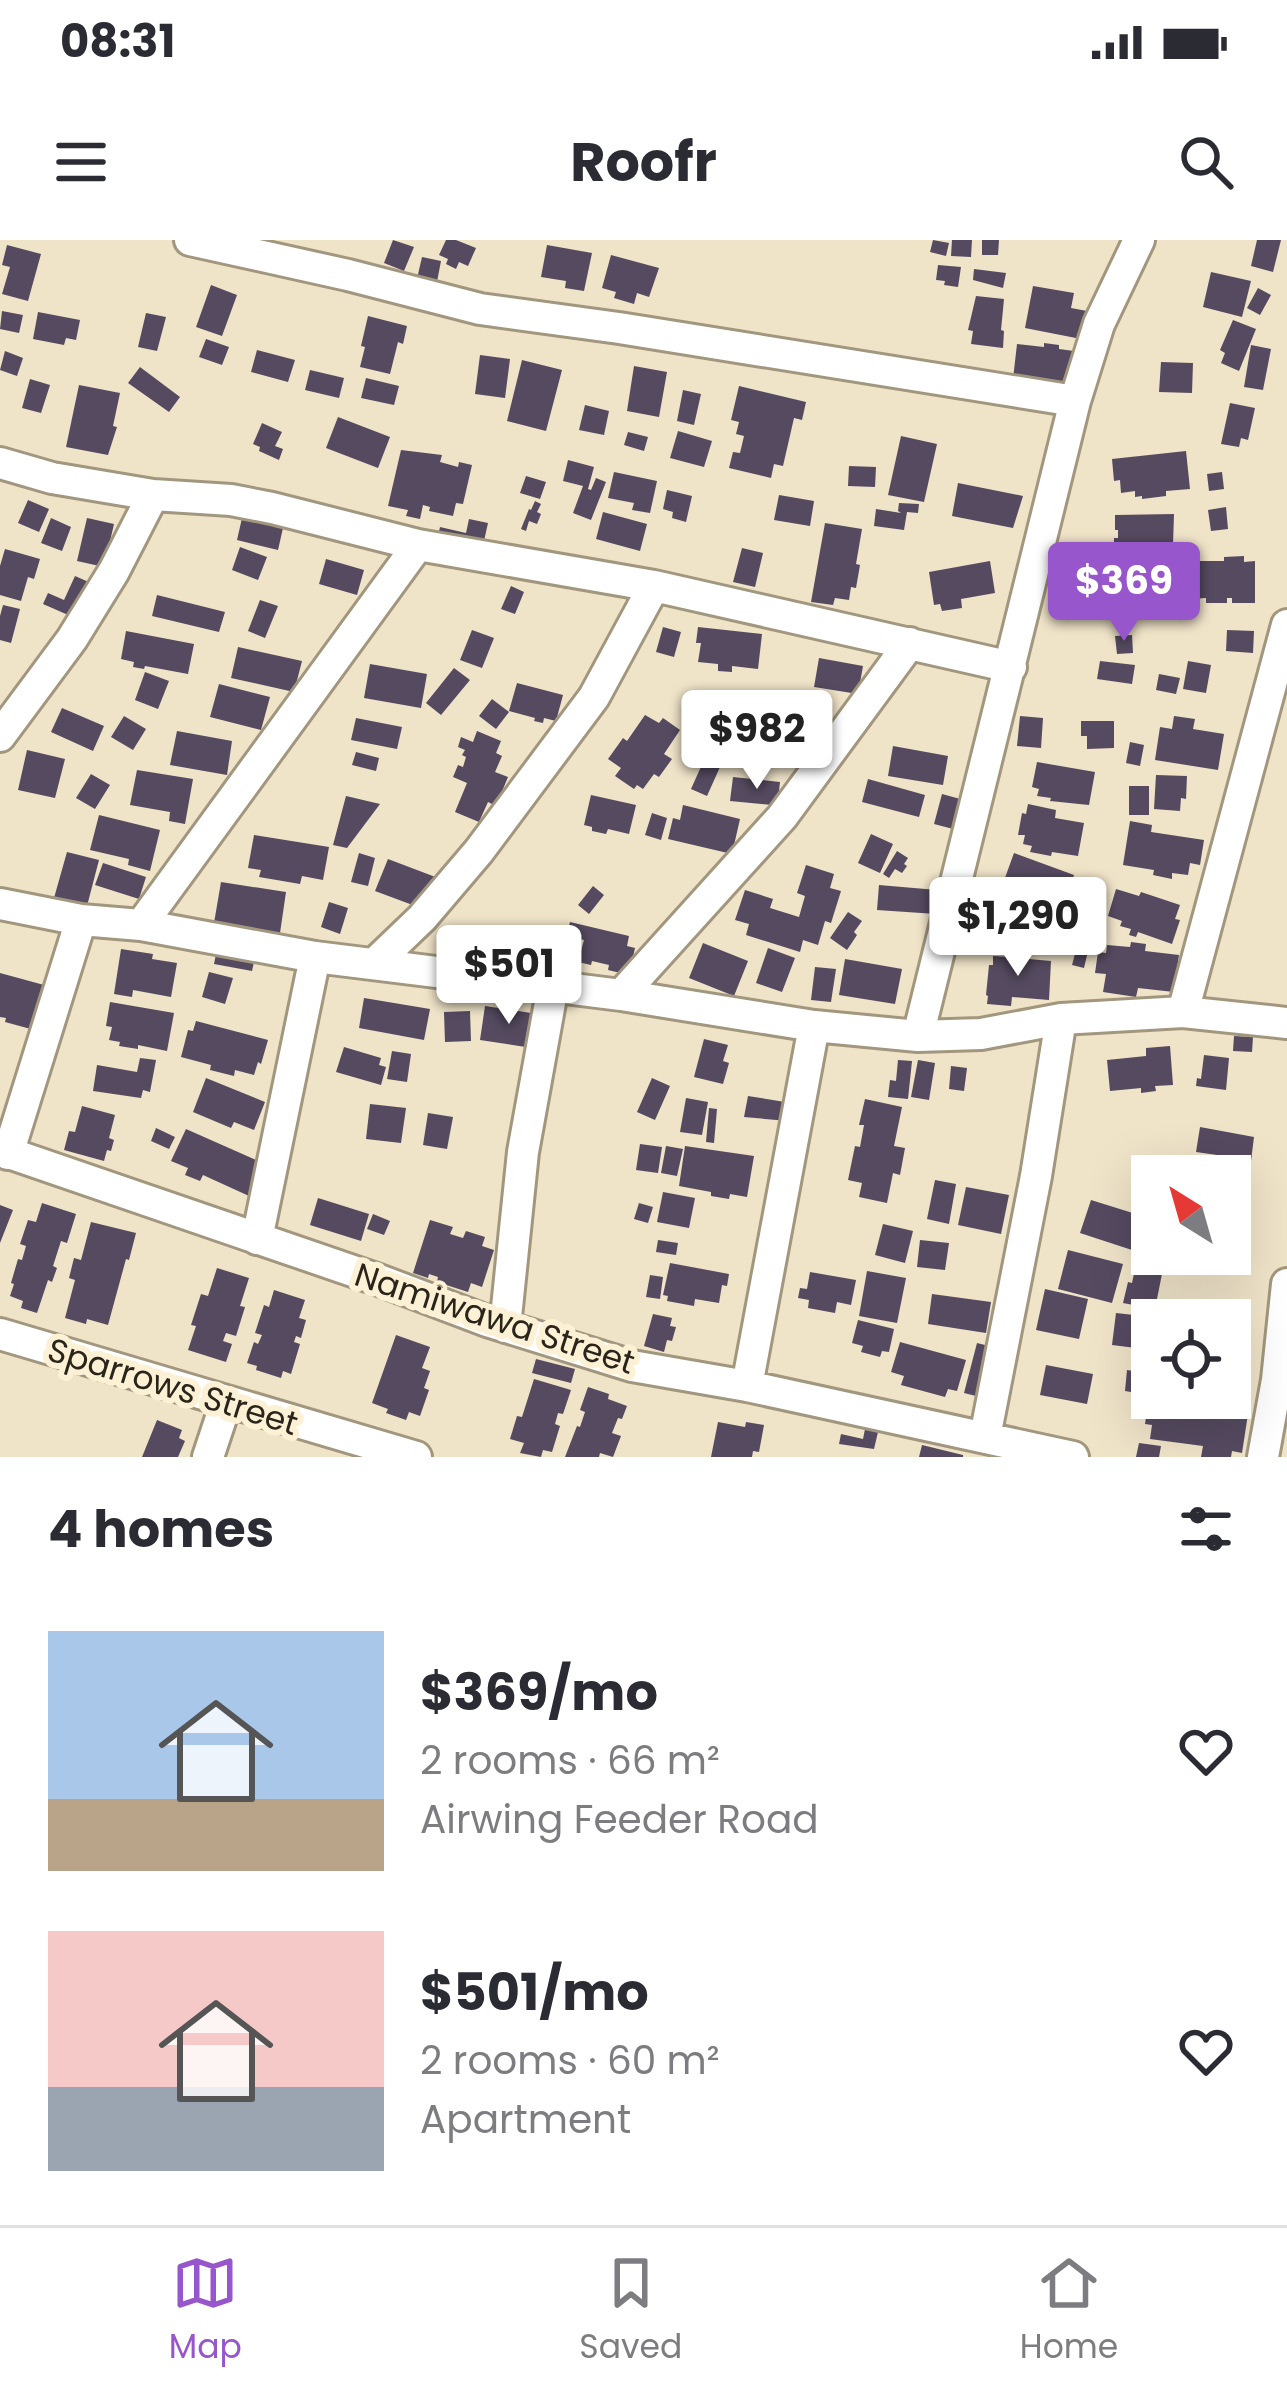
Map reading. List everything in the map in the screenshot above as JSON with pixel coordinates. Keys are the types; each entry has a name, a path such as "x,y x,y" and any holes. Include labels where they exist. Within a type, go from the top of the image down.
{"street":[{"path":"190,240 479,309 1075,401"},
{"path":"918,1036 1075,401 1099,324 1139,240"},
{"path":"0,464 153,495 231,500 418,545 654,586 1011,667"},
{"path":"0,736 72,639 153,495"},
{"path":"140,925 418,545"},
{"path":"374,964 422,918 479,850 594,697 654,586"},
{"path":"1183,1012 1287,625"},
{"path":"621,995 782,817 910,643"},
{"path":"0,904 315,957 918,1036 981,1034 1060,1019 1183,1012 1287,1023"},
{"path":"4,1152 81,920"},
{"path":"256,1239 315,957"},
{"path":"505,1327 523,1152 553,986"},
{"path":"986,1437 1036,1176 1060,1019"},
{"path":"746,1386 814,1026"},
{"name":"Namiwawa Street","path":"4,1152 505,1327 632,1366 1072,1457"},
{"path":"1263,1457 1287,1283"},
{"name":"Sparrows Street","path":"0,1334 416,1457"},
{"path":"208,1457 226,1403"}],"building":[{"path":"393,240 414,247 404,271 384,263"},
{"path":"446,240 476,248 468,266 459,262 456,269 446,264 448,259 439,255"},
{"path":"933,240 949,243 946,256 930,252"},
{"path":"952,240 972,240 971,257 951,256"},
{"path":"982,240 999,240 998,255 982,255"},
{"path":"1257,240 1281,240 1273,272 1251,266"},
{"path":"7,245 41,254 28,301 2,294 10,267 2,265"},
{"path":"547,245 592,253 584,291 565,288 566,281 541,277"},
{"path":"611,255 659,268 649,297 637,293 634,304 602,288"},
{"path":"422,257 441,261 436,287 416,283"},
{"path":"938,265 961,267 958,287 936,280"},
{"path":"974,269 1006,273 1003,288 973,280"},
{"path":"1211,272 1251,281 1242,317 1203,307"},
{"path":"211,285 237,295 222,336 196,327"},
{"path":"1033,286 1074,293 1071,308 1087,311 1081,339 1025,328"},
{"path":"1258,288 1271,295 1260,315 1247,308"},
{"path":"976,296 1004,299 1003,348 971,344 973,331 968,330"},
{"path":"2,311 23,315 19,333 0,329"},
{"path":"38,312 80,320 76,340 66,338 64,345 33,339"},
{"path":"146,313 166,317 157,351 138,347"},
{"path":"368,316 407,326 390,374 360,367"},
{"path":"1233,320 1256,329 1239,371 1221,363 1225,353 1220,350"},
{"path":"206,339 229,347 222,365 199,357"},
{"path":"1044,343 1074,351 1070,386 1013,379 1017,344 1044,347"},
{"path":"1251,345 1271,349 1263,390 1244,387"},
{"path":"257,350 295,360 288,382 251,372"},
{"path":"5,351 23,358 17,376 0,370"},
{"path":"480,355 510,359 505,398 475,394"},
{"path":"522,360 562,370 546,431 507,421"},
{"path":"1161,362 1193,363 1192,393 1159,392"},
{"path":"634,366 667,372 659,417 627,411"},
{"path":"140,367 180,397 169,412 128,383"},
{"path":"310,370 344,378 339,398 305,390"},
{"path":"366,378 399,386 394,405 361,398"},
{"path":"30,379 50,385 41,413 22,408"},
{"path":"79,385 120,393 108,455 66,447"},
{"path":"739,386 806,402 802,420 794,418 783,466 774,464 771,478 729,468 744,436 736,434 739,422 731,420"},
{"path":"683,390 701,394 694,425 677,421"},
{"path":"1230,403 1255,408 1248,440 1241,438 1239,447 1221,444"},
{"path":"585,405 609,411 604,435 579,430"},
{"path":"338,417 390,437 378,468 326,448"},
{"path":"262,423 282,432 275,446 283,449 279,460 253,444"},
{"path":"678,431 712,441 704,467 670,458"},
{"path":"628,432 648,437 644,451 624,445"},
{"path":"901,436 937,444 924,502 888,495"},
{"path":"401,450 442,455 440,462 458,467 459,462 472,465 463,504 456,503 453,516 423,505 420,519 406,516 408,510 388,506"},
{"path":"1186,451 1190,489 1142,499 1135,497 1135,491 1121,493 1120,480 1114,481 1112,459"},
{"path":"568,460 594,467 588,489 596,478 606,482 591,520 573,513 583,486 563,481"},
{"path":"849,466 876,467 875,487 848,486"},
{"path":"614,472 657,481 650,513 632,510 634,503 608,498"},
{"path":"1222,472 1224,489 1209,491 1207,474"},
{"path":"526,476 546,482 540,499 520,493"},
{"path":"958,483 1023,496 1013,528 952,516"},
{"path":"667,490 692,496 686,522 663,509"},
{"path":"779,495 814,501 810,526 774,520"},
{"path":"28,500 49,509 39,532 18,523"},
{"path":"535,501 541,504 537,512 541,514 537,524 529,521 526,531 521,529"},
{"path":"899,503 919,504 918,513 907,512 904,530 874,526 876,509 901,513"},
{"path":"1226,507 1228,529 1211,531 1208,510"},
{"path":"603,512 647,524 640,551 596,539"},
{"path":"1174,514 1173,545 1114,547 1114,538 1118,538 1115,515"},
{"path":"51,518 71,527 62,551 41,543"},
{"path":"87,518 114,524 104,567 77,561"},
{"path":"242,518 283,528 278,550 237,540"},
{"path":"469,519 488,523 482,550 437,540 440,527 466,533"},
{"path":"825,523 862,529 856,588 851,587 849,600 835,598 833,605 811,602"},
{"path":"240,547 267,557 258,580 232,570"},
{"path":"742,548 763,553 755,587 733,582"},
{"path":"5,549 40,559 21,601 0,595"},
{"path":"1090,555 1157,558 1156,595 1124,594 1124,602 1088,601"},
{"path":"1244,556 1244,562 1255,561 1255,603 1232,603 1232,598 1227,603 1188,599 1188,575 1194,575 1194,561"},
{"path":"326,559 364,570 357,595 319,584"},
{"path":"990,561 995,593 961,599 962,608 942,611 940,604 934,605 929,572"},
{"path":"75,576 91,583 75,618 43,604 48,593 64,600"},
{"path":"511,586 524,592 515,614 501,609"},
{"path":"157,595 225,612 219,632 152,616"},
{"path":"260,600 278,606 265,638 248,631"},
{"path":"3,605 20,609 11,643 0,640"},
{"path":"663,627 681,632 674,657 656,652"},
{"path":"698,627 762,634 758,669 732,666 732,672 718,671 718,664 698,662"},
{"path":"472,630 494,638 482,668 460,660"},
{"path":"1227,630 1254,631 1253,653 1226,651"},
{"path":"126,631 194,644 188,674 133,667 134,662 121,659"},
{"path":"1132,635 1133,653 1117,654 1115,636"},
{"path":"238,647 302,661 294,692 231,678"},
{"path":"819,658 863,666 858,694 814,687"},
{"path":"1100,661 1135,665 1132,684 1097,679"},
{"path":"1188,661 1211,665 1206,693 1183,689"},
{"path":"370,664 427,674 421,708 364,698"},
{"path":"454,668 470,680 441,715 426,703"},
{"path":"145,672 169,681 158,709 135,700"},
{"path":"1159,674 1180,678 1176,694 1156,690"},
{"path":"517,683 563,695 556,721 544,718 543,723 509,711"},
{"path":"219,684 270,697 261,730 210,717"},
{"path":"492,699 509,712 496,729 479,716"},
{"path":"62,708 104,726 93,751 51,732"},
{"path":"645,715 659,723 663,718 680,730 664,754 672,759 659,777 654,774 643,789 637,785 634,789 615,776 621,768 608,759"},
{"path":"124,716 146,729 133,750 111,737"},
{"path":"1020,716 1043,718 1041,748 1017,746"},
{"path":"1174,716 1195,719 1193,729 1224,734 1218,770 1155,760 1160,727 1172,729"},
{"path":"356,718 402,727 397,749 351,740"},
{"path":"1081,721 1114,721 1114,748 1087,749"},
{"path":"177,731 232,741 227,775 170,765"},
{"path":"477,731 501,741 496,753 502,756 495,772 508,777 496,806 488,802 479,822 455,812 467,783 453,777 466,757 458,747 461,737 473,742"},
{"path":"1130,742 1144,745 1140,766 1126,763"},
{"path":"893,746 948,756 943,785 888,776"},
{"path":"27,750 65,759 55,798 18,790"},
{"path":"356,752 379,758 376,771 352,765"},
{"path":"704,760 720,767 707,796 691,789"},
{"path":"1037,762 1095,772 1089,805 1037,796 1039,789 1032,787"},
{"path":"137,770 193,779 185,824 169,821 170,812 130,805"},
{"path":"91,774 110,785 95,809 76,798"},
{"path":"1156,775 1187,776 1180,811 1154,809"},
{"path":"733,777 780,782 782,806 730,801"},
{"path":"868,779 925,795 919,817 862,802"},
{"path":"1129,786 1149,786 1149,815 1129,815"},
{"path":"942,794 964,800 957,830 934,824"},
{"path":"591,795 636,805 629,834 608,829 606,834 584,825"},
{"path":"346,796 380,804 347,848 333,845"},
{"path":"1028,804 1056,810 1055,818 1084,823 1078,856 1030,852 1032,846 1023,844 1025,835 1018,835"},
{"path":"683,805 740,819 732,854 668,839 673,818 680,820"},
{"path":"652,813 667,818 661,840 645,835"},
{"path":"99,815 160,830 150,871 128,865 129,859 90,850"},
{"path":"1130,821 1152,825 1151,832 1204,840 1200,865 1190,863 1188,875 1172,873 1172,879 1153,875 1154,870 1123,865"},
{"path":"871,834 893,844 880,873 858,863"},
{"path":"254,835 329,847 323,880 302,876 300,884 259,877 261,870 248,868"},
{"path":"897,851 908,858 907,866 902,873 895,869 889,878 883,874"},
{"path":"67,852 99,860 87,906 54,898"},
{"path":"359,853 375,858 368,886 351,882"},
{"path":"1014,853 1074,875 1062,908 1002,886"},
{"path":"388,859 438,878 426,910 375,891"},
{"path":"103,863 146,877 139,899 95,885"},
{"path":"806,865 834,874 830,888 841,891 818,945 803,940 800,952 746,935 749,924 735,920 745,890 773,899 770,908 799,917 805,896 797,893"},
{"path":"221,882 286,892 280,933 214,923"},
{"path":"879,885 937,890 936,914 877,910"},
{"path":"593,886 604,895 589,914 578,905"},
{"path":"1116,889 1180,905 1172,944 1138,932 1136,937 1129,935 1131,929 1108,916"},
{"path":"1090,892 1105,896 1098,923 1082,919"},
{"path":"1020,897 1036,903 1034,910 1041,914 1064,921 1053,954 990,933 996,918 1002,920 1008,901 1018,904"},
{"path":"329,902 348,908 340,934 321,927"},
{"path":"848,912 862,921 847,950 830,938"},
{"path":"570,922 629,936 627,946 635,948 629,975 608,970 609,965 578,962 584,940 566,936"},
{"path":"1082,927 1093,930 1084,968 1072,965"},
{"path":"495,930 516,941 505,961 494,955 490,963 480,957"},
{"path":"1131,942 1146,944 1145,951 1179,955 1174,992 1138,988 1136,997 1103,992 1106,974 1095,973 1098,952 1106,953 1107,945 1130,947"},
{"path":"703,943 748,961 734,996 689,978"},
{"path":"768,948 795,958 782,992 756,983"},
{"path":"121,949 177,963 171,997 133,990 132,997 114,994"},
{"path":"1010,953 1051,961 1049,1000 1012,997 1011,1006 987,1004 993,956 1009,957"},
{"path":"216,954 254,962 252,971 214,964"},
{"path":"845,959 902,969 895,1004 839,995"},
{"path":"815,967 836,969 831,1002 811,1000"},
{"path":"209,972 233,978 225,1004 202,997"},
{"path":"0,973 44,985 36,1014 38,1031 0,1017"},
{"path":"364,998 430,1009 424,1040 359,1028"},
{"path":"110,1002 174,1013 167,1051 119,1046 120,1042 109,1040"},
{"path":"485,1006 538,1014 532,1048 480,1040"},
{"path":"470,1011 471,1041 445,1042 444,1012"},
{"path":"196,1021 268,1040 254,1075 235,1070 234,1076 181,1057 188,1030 193,1031"},
{"path":"1234,1036 1253,1037 1252,1052 1233,1051"},
{"path":"704,1039 728,1045 723,1084 694,1077"},
{"path":"1170,1046 1173,1085 1141,1093 1141,1088 1110,1091 1107,1060 1146,1056 1146,1048"},
{"path":"344,1047 381,1058 379,1065 386,1067 381,1085 336,1072"},
{"path":"392,1051 411,1054 407,1082 387,1079"},
{"path":"1204,1055 1229,1058 1226,1090 1196,1086"},
{"path":"140,1058 156,1060 150,1092 143,1090 141,1098 93,1091 97,1065 137,1072"},
{"path":"898,1060 912,1061 908,1099 888,1097"},
{"path":"918,1060 935,1063 929,1100 911,1097"},
{"path":"951,1066 967,1068 964,1091 949,1089"},
{"path":"206,1078 265,1102 254,1130 234,1122 231,1128 193,1112"},
{"path":"652,1078 670,1086 655,1120 637,1112"},
{"path":"748,1096 791,1103 788,1121 744,1117"},
{"path":"686,1098 708,1102 702,1135 680,1132"},
{"path":"865,1099 902,1107 894,1146 905,1148 900,1175 893,1173 887,1203 859,1197 862,1183 848,1180 855,1146 860,1147"},
{"path":"370,1104 406,1108 401,1143 366,1139"},
{"path":"82,1106 115,1115 109,1138 114,1140 104,1161 64,1150"},
{"path":"709,1108 717,1109 714,1143 706,1142"},
{"path":"428,1113 453,1117 447,1149 423,1145"},
{"path":"1200,1127 1254,1137 1251,1161 1251,1155 1196,1152"},
{"path":"156,1128 175,1137 169,1149 151,1141"},
{"path":"186,1129 263,1163 249,1196 203,1175 200,1181 185,1175 188,1168 171,1161"},
{"path":"640,1144 662,1147 658,1173 636,1170"},
{"path":"666,1146 683,1149 677,1176 661,1173"},
{"path":"685,1146 754,1156 747,1197 730,1194 729,1199 679,1186"},
{"path":"935,1180 956,1184 949,1224 927,1219"},
{"path":"966,1187 1009,1195 1001,1234 958,1225"},
{"path":"663,1192 695,1198 689,1228 657,1222"},
{"path":"318,1198 369,1214 361,1241 310,1225"},
{"path":"1091,1200 1131,1212 1131,1250 1080,1233"},
{"path":"42,1203 76,1214 67,1243 61,1241 53,1266 57,1268 37,1313 21,1308 23,1301 10,1296 18,1259 22,1260 26,1246 20,1244 28,1220 36,1222"},
{"path":"639,1203 653,1207 648,1223 634,1219"},
{"path":"0,1205 13,1210 0,1243"},
{"path":"373,1214 390,1221 384,1235 367,1229"},
{"path":"430,1220 453,1227 450,1234 463,1238 466,1231 485,1237 482,1246 494,1250 482,1287 471,1283 468,1292 437,1282 438,1277 413,1273"},
{"path":"91,1222 136,1233 108,1325 65,1318 75,1280 69,1278 74,1258 81,1260"},
{"path":"883,1224 913,1231 905,1263 875,1255"},
{"path":"658,1240 678,1243 676,1255 656,1252"},
{"path":"920,1240 949,1243 945,1270 917,1267"},
{"path":"1068,1250 1123,1264 1112,1303 1058,1289"},
{"path":"670,1263 729,1274 719,1303 695,1299 694,1306 667,1301 668,1296 663,1295"},
{"path":"217,1268 249,1278 236,1336 226,1333 223,1341 232,1344 226,1362 188,1350 201,1294 208,1296"},
{"path":"867,1271 906,1278 897,1323 859,1316"},
{"path":"810,1272 856,1280 851,1305 837,1302 835,1313 808,1308 809,1300 798,1298 800,1288 807,1289"},
{"path":"650,1275 663,1277 660,1299 646,1297"},
{"path":"1134,1275 1162,1275 1157,1299 1123,1303 1128,1282 1132,1283"},
{"path":"1045,1289 1088,1299 1079,1339 1036,1330"},
{"path":"274,1290 305,1300 299,1318 306,1320 301,1338 296,1336 294,1342 300,1344 291,1374 283,1371 281,1378 247,1363 254,1342 258,1344 262,1335 255,1333"},
{"path":"932,1294 991,1302 986,1333 928,1324"},
{"path":"1116,1313 1131,1315 1131,1347 1112,1345"},
{"path":"653,1314 672,1318 670,1326 676,1327 664,1352 644,1346"},
{"path":"858,1320 894,1329 889,1352 882,1351 880,1357 861,1352 863,1346 852,1343"},
{"path":"396,1335 430,1347 422,1368 430,1371 424,1388 429,1390 420,1416 409,1412 406,1420 372,1403"},
{"path":"900,1342 966,1360 957,1391 948,1389 945,1397 901,1385 904,1376 891,1372"},
{"path":"977,1343 993,1347 980,1397 964,1393"},
{"path":"536,1359 575,1369 571,1383 532,1373"},
{"path":"1046,1365 1093,1374 1087,1404 1040,1395"},
{"path":"1127,1370 1131,1371 1131,1392 1125,1391"},
{"path":"534,1379 571,1390 563,1414 558,1413 555,1424 560,1426 552,1452 543,1450 541,1457 520,1453 524,1443 510,1439"},
{"path":"588,1387 627,1406 612,1433 621,1436 613,1457 600,1453 599,1457 565,1457 585,1412 580,1410"},
{"path":"1146,1419 1247,1419 1242,1453 1232,1451 1231,1457 1201,1457 1203,1446 1150,1439 1152,1425 1145,1424"},
{"path":"157,1420 182,1430 179,1438 185,1441 178,1457 142,1457"},
{"path":"718,1422 764,1425 759,1452 753,1451 752,1457 711,1457"},
{"path":"865,1429 878,1432 874,1449 839,1444 841,1434 863,1439"},
{"path":"1139,1443 1161,1446 1159,1457 1136,1457"},
{"path":"922,1445 963,1455 963,1457 919,1457"}]}
